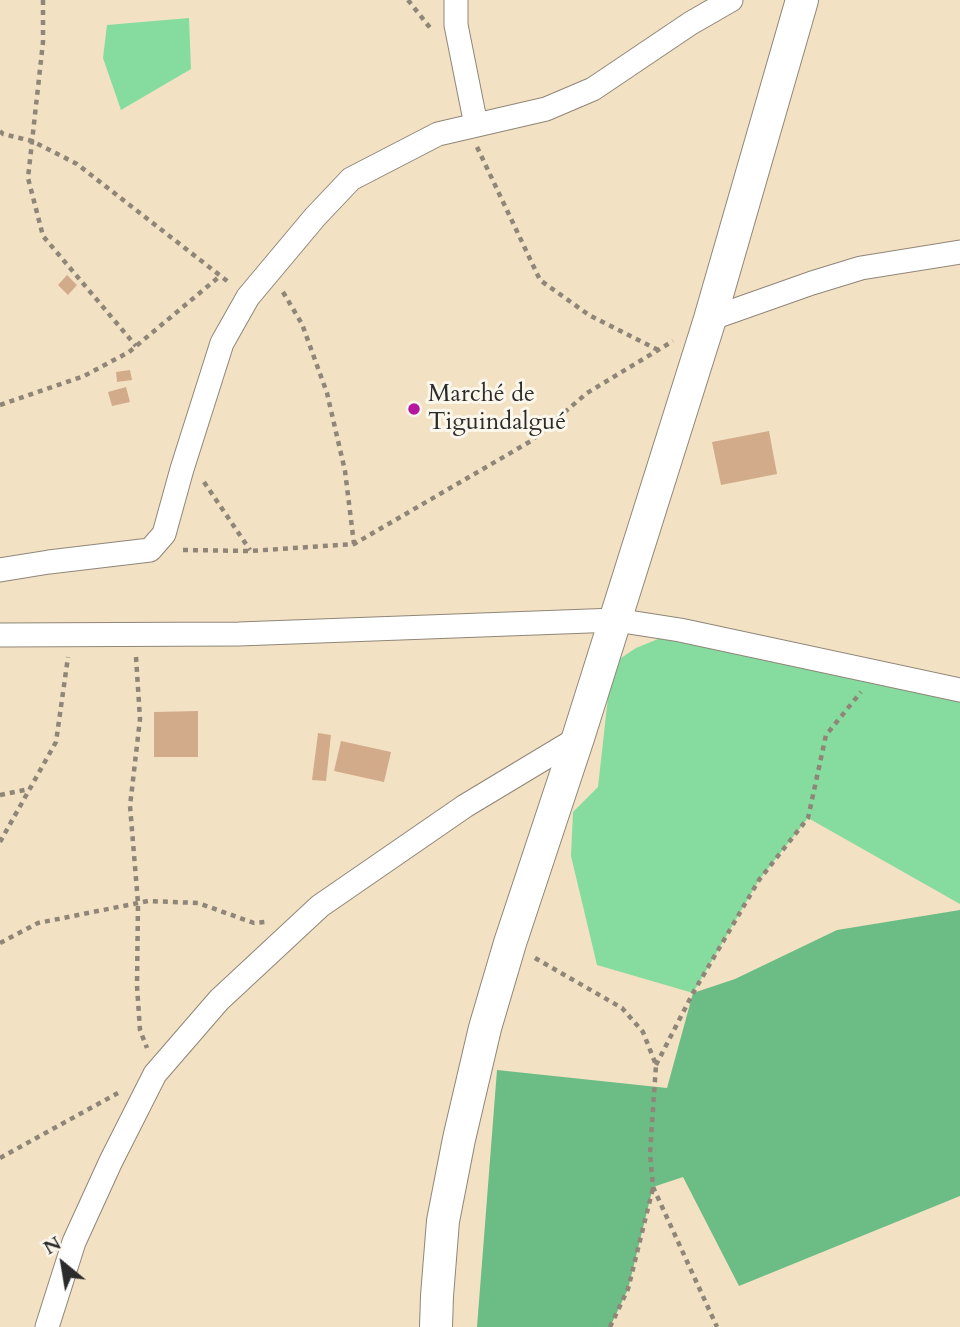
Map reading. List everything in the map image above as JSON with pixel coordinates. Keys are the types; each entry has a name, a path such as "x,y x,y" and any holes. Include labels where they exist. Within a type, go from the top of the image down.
{"street":[{"path":"456,0 456,25 476,125"},
{"path":"0,570 150,550 164,534 222,343 248,297 315,217 351,179 438,134 546,109 593,89 691,23 731,0"},
{"path":"436,1327 446,1207 485,1028 710,319 802,0"},
{"path":"710,319 861,268 960,252"},
{"path":"0,635 239,634 616,620 680,630 960,690"},
{"path":"47,1327 74,1242 155,1073 219,1000 320,906 465,806 578,738"}],"path":[{"path":"43,0 43,42 28,178 43,236 136,346"},
{"path":"476,125 477,148 540,281 589,314 658,350"},
{"path":"0,131 32,141 77,164 248,297"},
{"path":"271,270 302,324 327,393 345,471 354,544"},
{"path":"0,405 84,376 129,352 220,276"},
{"path":"150,550 250,551 354,544 531,441 587,393 710,319"},
{"path":"186,456 250,551"},
{"path":"0,1158 155,1073 141,1030 138,986 138,903 131,806 140,719 134,635"},
{"path":"0,842 57,742 71,636"},
{"path":"610,1327 628,1289 653,1187 650,1153 656,1065 693,993 759,880 808,818 827,735 877,672"},
{"path":"0,795 30,789"},
{"path":"0,943 38,923 148,901 198,903 254,923 308,917"},
{"path":"510,943 622,1008 643,1032 656,1065"},
{"path":"653,1187 717,1327"}],"green space":[{"path":"189,18 191,69 121,110 103,58 107,25"},
{"path":"680,630 960,690 960,904 808,818 759,880 693,993 597,965 571,856 573,812 598,787 608,697 618,660 636,648"},
{"path":"960,910 960,1196 739,1286 683,1177 653,1187 628,1289 610,1327 477,1327 497,1070 667,1088 693,993 735,979 837,930"}],"building":[{"path":"67,275 77,285 68,295 58,285"},
{"path":"130,370 132,380 117,382 116,372"},
{"path":"126,387 130,402 112,406 108,392"},
{"path":"769,431 777,474 721,485 712,442"},
{"path":"198,711 198,757 154,757 154,712"},
{"path":"318,733 331,735 326,781 312,780"},
{"path":"341,741 391,752 384,782 334,771"}],"place":[{"name":"Marché de Tiguindalgué","path":"414,409"}]}
